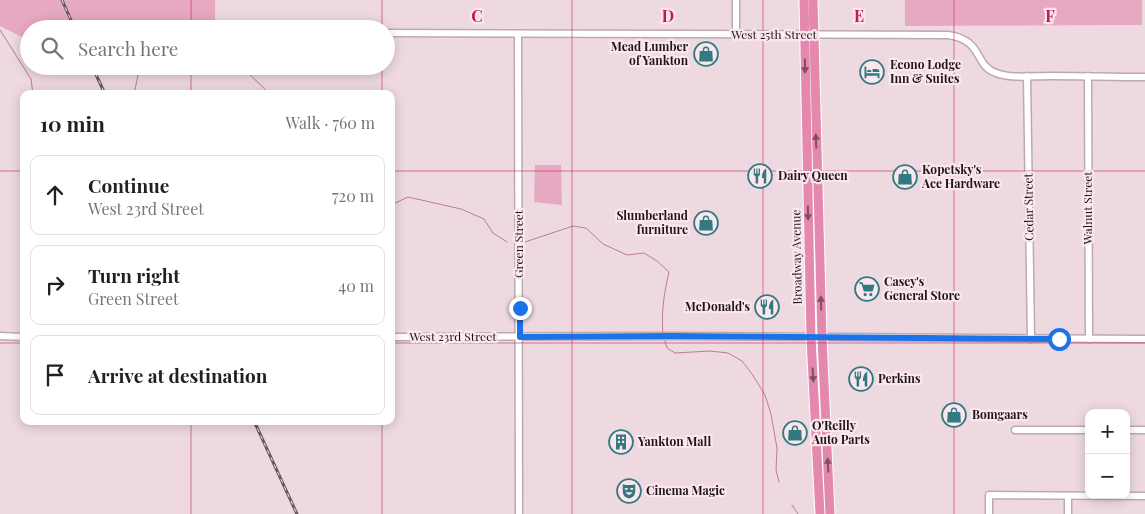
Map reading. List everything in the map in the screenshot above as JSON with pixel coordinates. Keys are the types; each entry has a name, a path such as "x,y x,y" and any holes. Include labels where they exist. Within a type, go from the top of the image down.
{"highway":[{"name":"Broadway Avenue","path":"804,0 809,35 830,514"},
{"name":"Broadway Avenue","path":"813,0 809,35 811,338 820,514"}],"street":[{"path":"736,0 736,35"},
{"name":"West 25th Street","path":"395,33 955,36 971,44 977,50 983,63 998,74 1145,77"},
{"name":"Green Street","path":"518,34 519,514"},
{"name":"Cedar Street","path":"1027,76 1031,339"},
{"name":"Walnut Street","path":"1088,76 1089,339"},
{"path":"0,336 20,336"},
{"name":"West 23rd Street","path":"395,337 673,336 1145,339"},
{"path":"1015,430 1085,430"},
{"path":"1130,430 1145,430"},
{"path":"989,514 989,495 1145,496"},
{"path":"1068,496 1068,514"}],"shaded area":[{"path":"0,0 215,0 215,20 20,20 20,36 0,26"},
{"path":"905,0 1142,0 1142,25 905,26"},
{"path":"535,165 561,165 562,205 534,202"}],"waterway":[{"path":"0,30 20,62"},
{"path":"28,75 32,90"},
{"path":"135,90 138,75"},
{"path":"250,75 266,90"},
{"path":"395,203 408,197 461,209 484,219 493,233 507,242"},
{"path":"525,242 573,226 586,228 603,244 627,255 644,253 657,261 669,272 663,303 663,334"},
{"path":"664,338 667,348 675,353 710,351 728,353 742,361 765,395 771,414 777,448 776,470 779,482"},
{"path":"792,505 798,514"}],"railway":[{"path":"62,0 71,20"},
{"path":"96,75 103,90"},
{"path":"256,425 297,514"}],"place":[{"name":"Mead Lumber of Yankton","path":"706,54"},
{"name":"Econo Lodge Inn & Suites","path":"872,72"},
{"name":"Dairy Queen","path":"760,176"},
{"name":"Kopetsky's Ace Hardware","path":"905,177"},
{"name":"Slumberland furniture","path":"706,223"},
{"name":"Casey's General Store","path":"867,289"},
{"name":"McDonald's","path":"767,307"},
{"name":"Perkins","path":"861,379"},
{"name":"Bomgaars","path":"954,415"},
{"name":"O'Reilly Auto Parts","path":"795,433"},
{"name":"Yankton Mall","path":"621,442"},
{"name":"Cinema Magic","path":"629,491"}],"route":[{"path":"520,308 520,337 673,336 1059,339"}]}
